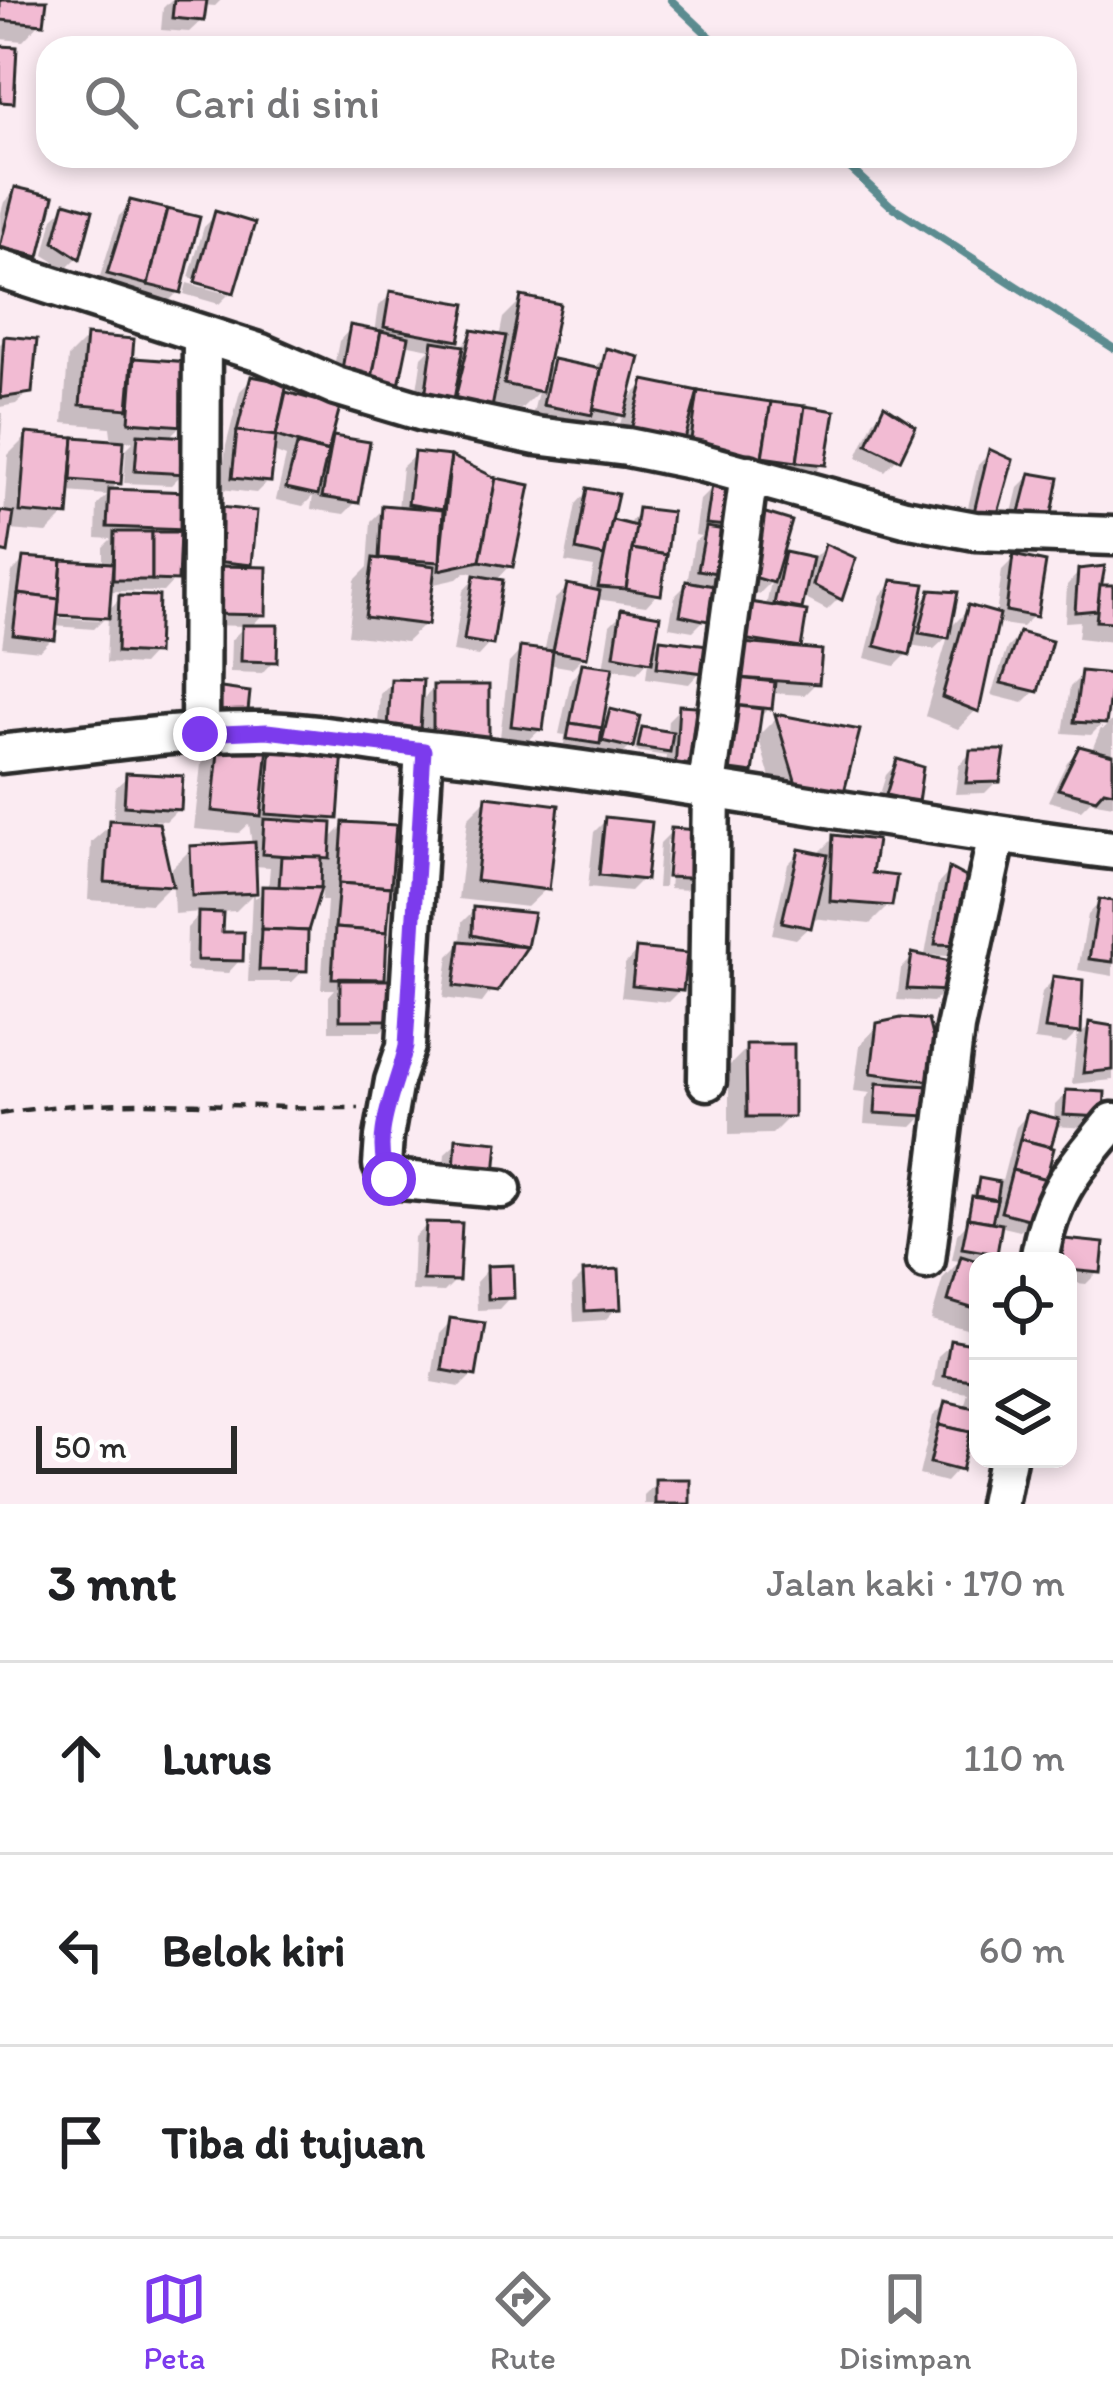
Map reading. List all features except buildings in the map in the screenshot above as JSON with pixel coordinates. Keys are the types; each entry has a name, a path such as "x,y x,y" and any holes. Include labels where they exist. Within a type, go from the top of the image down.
{"street":[{"path":"0,269 261,353 336,386 423,412 749,473 905,518 975,531 1113,536"},
{"path":"200,734 202,335"},
{"path":"707,1081 709,787 749,473"},
{"path":"0,754 267,731 709,787 997,836 1113,850"},
{"path":"424,750 406,1046 388,1108 382,1165 389,1179 502,1189"},
{"path":"926,1259 956,1028 997,836"},
{"path":"1041,1252 1046,1221 1060,1189 1113,1122"},
{"path":"998,1504 1005,1468"}],"path":[{"path":"0,1114 129,1103 388,1108"}],"waterway":[{"path":"671,0 709,36"},
{"path":"850,168 890,205 1113,348"}],"route":[{"path":"200,734 267,731 424,750 406,1046 384,1137 382,1165 389,1179"}]}
